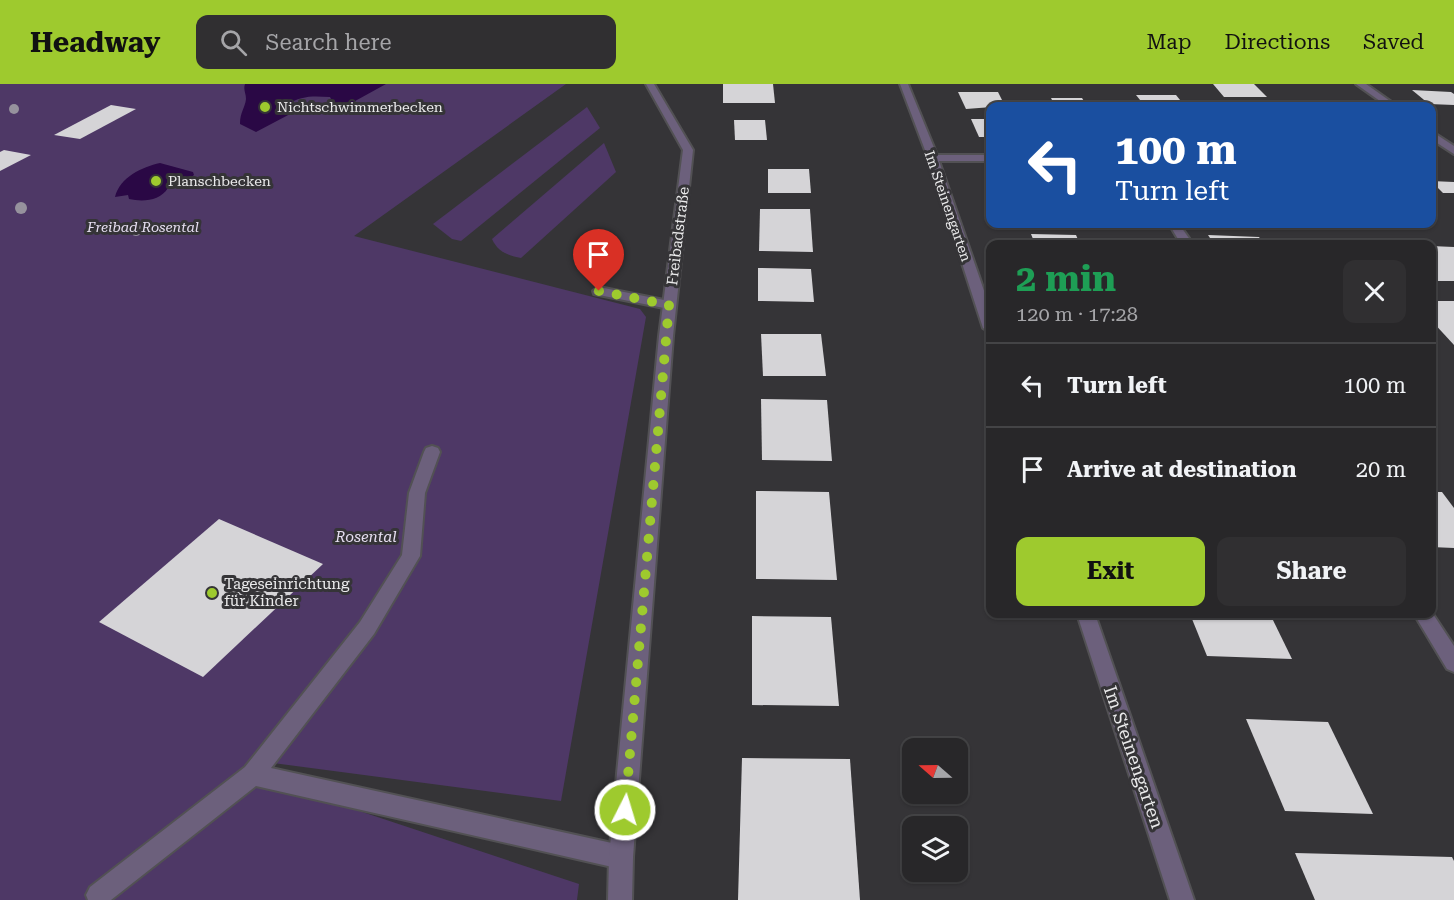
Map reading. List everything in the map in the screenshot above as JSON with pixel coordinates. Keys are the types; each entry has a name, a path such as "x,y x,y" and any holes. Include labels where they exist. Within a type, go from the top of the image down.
{"street":[{"name":"Freibadstraße","path":"620,900 621,858 669,305 688,150 650,84"},
{"name":"Im Steinengarten","path":"904,84 933,158 986,316"},
{"path":"1360,84 1386,102"},
{"path":"1436,138 1454,151"},
{"path":"933,158 986,158"},
{"path":"599,291 669,305"},
{"path":"98,895 253,776 367,628 411,556 417,493 432,452"},
{"name":"Im Steinengarten","path":"1087,618 1182,900"},
{"path":"1426,618 1454,663"},
{"path":"253,776 621,858"}],"green space":[{"name":"Rosental","path":"0,84 566,84 354,236 640,309 646,317 561,801 273,763 257,777 579,884 577,900 0,900"},
{"path":"587,107 600,128 461,241 452,239 433,224"},
{"path":"604,143 616,172 521,258 507,254 497,247 492,239"}],"shaded area":[{"name":"Nichtschwimmerbecken","path":"245,84 386,84 337,111 325,109 333,103 330,97 313,96 297,99 287,105 287,110 292,113 256,132 240,124 246,99"},
{"name":"Planschbecken","path":"160,163 193,172 194,175 184,183 168,188 156,198 140,200 129,199 128,195 115,197 122,184 133,174"}],"building":[{"path":"723,84 773,84 775,103 723,103"},
{"path":"1213,84 1254,84 1267,97 1224,97"},
{"path":"1412,90 1454,94 1454,105 1427,102"},
{"path":"958,92 998,92 1003,102 986,102 986,107 966,109"},
{"path":"1136,95 1176,95 1182,102 1142,102"},
{"path":"1051,98 1082,98 1084,102 1053,102"},
{"path":"111,105 136,109 80,139 54,135"},
{"path":"971,119 986,119 986,137 979,137"},
{"path":"734,120 765,120 767,140 735,140"},
{"path":"4,150 31,155 0,171 0,152"},
{"path":"768,169 809,169 811,193 768,193"},
{"path":"1436,181 1454,182 1454,193 1443,193 1436,186"},
{"path":"760,209 810,209 813,252 759,251"},
{"path":"1031,234 1076,235 1078,240 1033,240"},
{"path":"1208,235 1259,237 1261,240 1211,240"},
{"path":"1436,246 1454,247 1454,281 1436,281"},
{"path":"758,268 811,269 814,302 758,301"},
{"path":"1436,301 1454,301 1454,345 1436,325"},
{"path":"761,334 821,334 826,376 763,376"},
{"path":"761,399 827,400 832,461 762,460"},
{"path":"756,491 829,492 837,580 756,579"},
{"path":"1436,492 1442,492 1454,508 1454,548 1436,547"},
{"name":"Tageseinrichtung für Kinder","path":"219,519 323,564 203,677 99,622"},
{"path":"752,616 831,617 839,706 752,705"},
{"path":"1192,618 1272,618 1292,659 1207,656"},
{"path":"1246,719 1328,722 1373,814 1285,811"},
{"path":"742,758 850,759 860,900 738,900"},
{"path":"1295,853 1452,857 1454,861 1454,900 1315,900"}],"place":[{"name":"Nichtschwimmerbecken","path":"265,107"},
{"name":"Planschbecken","path":"156,181"},
{"name":"Tageseinrichtung für Kinder","path":"212,593"}],"route":[{"path":"599,291 669,305 625,810"}],"park label":[{"name":"Freibad Rosental","path":"143,227"}]}
